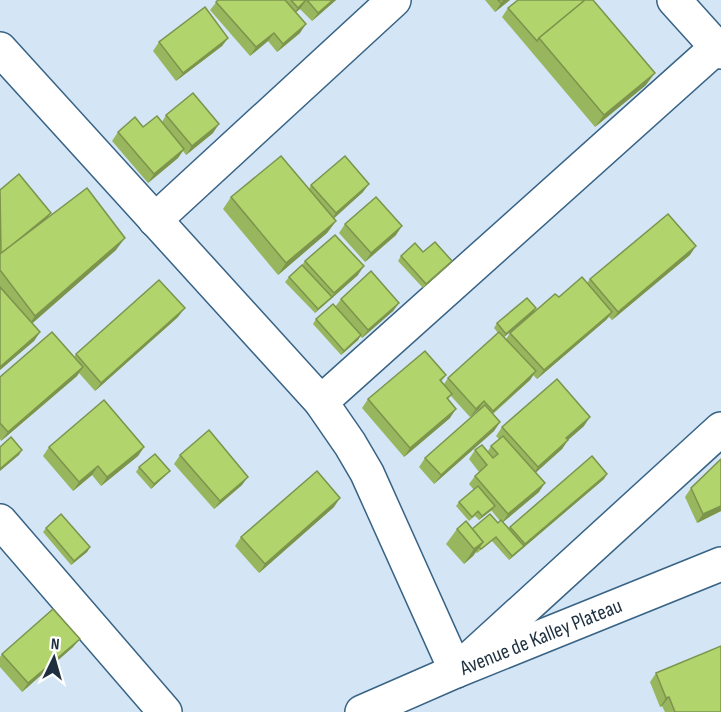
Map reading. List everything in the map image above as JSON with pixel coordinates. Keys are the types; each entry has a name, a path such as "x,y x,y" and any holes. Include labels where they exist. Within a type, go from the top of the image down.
{"street":[{"path":"155,220 394,0"},
{"path":"321,402 719,50 674,0"},
{"path":"0,49 321,402 368,473 456,671 721,429"},
{"path":"0,521 165,712"},
{"name":"Avenue de Kalley Plateau","path":"362,712 456,671 721,564"}],"building":[{"path":"218,0 285,0 306,24 283,44 274,33 256,47 216,2"},
{"path":"291,0 306,0 298,8"},
{"path":"307,0 333,0 318,13"},
{"path":"518,0 584,1 537,41 508,8"},
{"path":"585,0 593,0 655,73 604,115 539,38"},
{"path":"205,7 228,38 183,73 159,42"},
{"path":"193,93 219,124 192,146 166,115"},
{"path":"157,116 184,149 154,174 118,132 135,117 143,127"},
{"path":"281,156 336,221 286,263 231,197"},
{"path":"345,156 369,184 336,213 311,185"},
{"path":"19,174 51,213 1,254 0,190"},
{"path":"87,188 125,238 35,316 0,270 0,254"},
{"path":"376,197 402,226 371,253 345,224"},
{"path":"668,214 696,246 618,312 590,279"},
{"path":"335,235 364,266 334,293 305,261"},
{"path":"435,242 452,261 426,284 401,256 415,243 423,252"},
{"path":"302,265 332,297 318,309 289,277"},
{"path":"371,271 399,303 368,330 341,299"},
{"path":"582,277 612,312 544,370 510,333 555,294 559,297"},
{"path":"159,280 185,308 101,383 76,354"},
{"path":"0,287 40,332 0,367"},
{"path":"527,298 536,308 506,334 497,323"},
{"path":"333,304 361,335 344,351 316,319"},
{"path":"52,332 83,367 8,432 0,423 0,377"},
{"path":"499,332 536,371 493,411 484,401 476,409 448,378"},
{"path":"425,351 446,375 440,380 452,394 447,398 456,409 410,448 368,399"},
{"path":"557,379 590,417 538,467 502,427"},
{"path":"104,400 144,447 107,477 98,466 79,482 49,447"},
{"path":"485,405 500,422 441,475 425,458"},
{"path":"209,430 248,477 220,501 180,455"},
{"path":"503,436 545,483 508,514 475,476 487,465 475,450 482,445 493,458 498,454 491,446"},
{"path":"11,437 22,450 0,469 0,447"},
{"path":"155,454 170,471 154,484 139,467"},
{"path":"592,456 607,474 525,544 510,527"},
{"path":"721,459 721,506 703,514 691,488"},
{"path":"317,471 340,498 265,564 241,537"},
{"path":"478,486 495,506 482,516 478,511 472,517 459,502"},
{"path":"61,514 90,547 74,561 46,528"},
{"path":"490,514 498,523 501,520 524,546 512,556 496,537 481,549 479,547 483,542 472,529"},
{"path":"466,521 483,542 474,549 457,529"},
{"path":"53,609 80,639 28,683 2,654"},
{"path":"721,646 721,712 675,712 669,697 666,698 656,673"}]}
